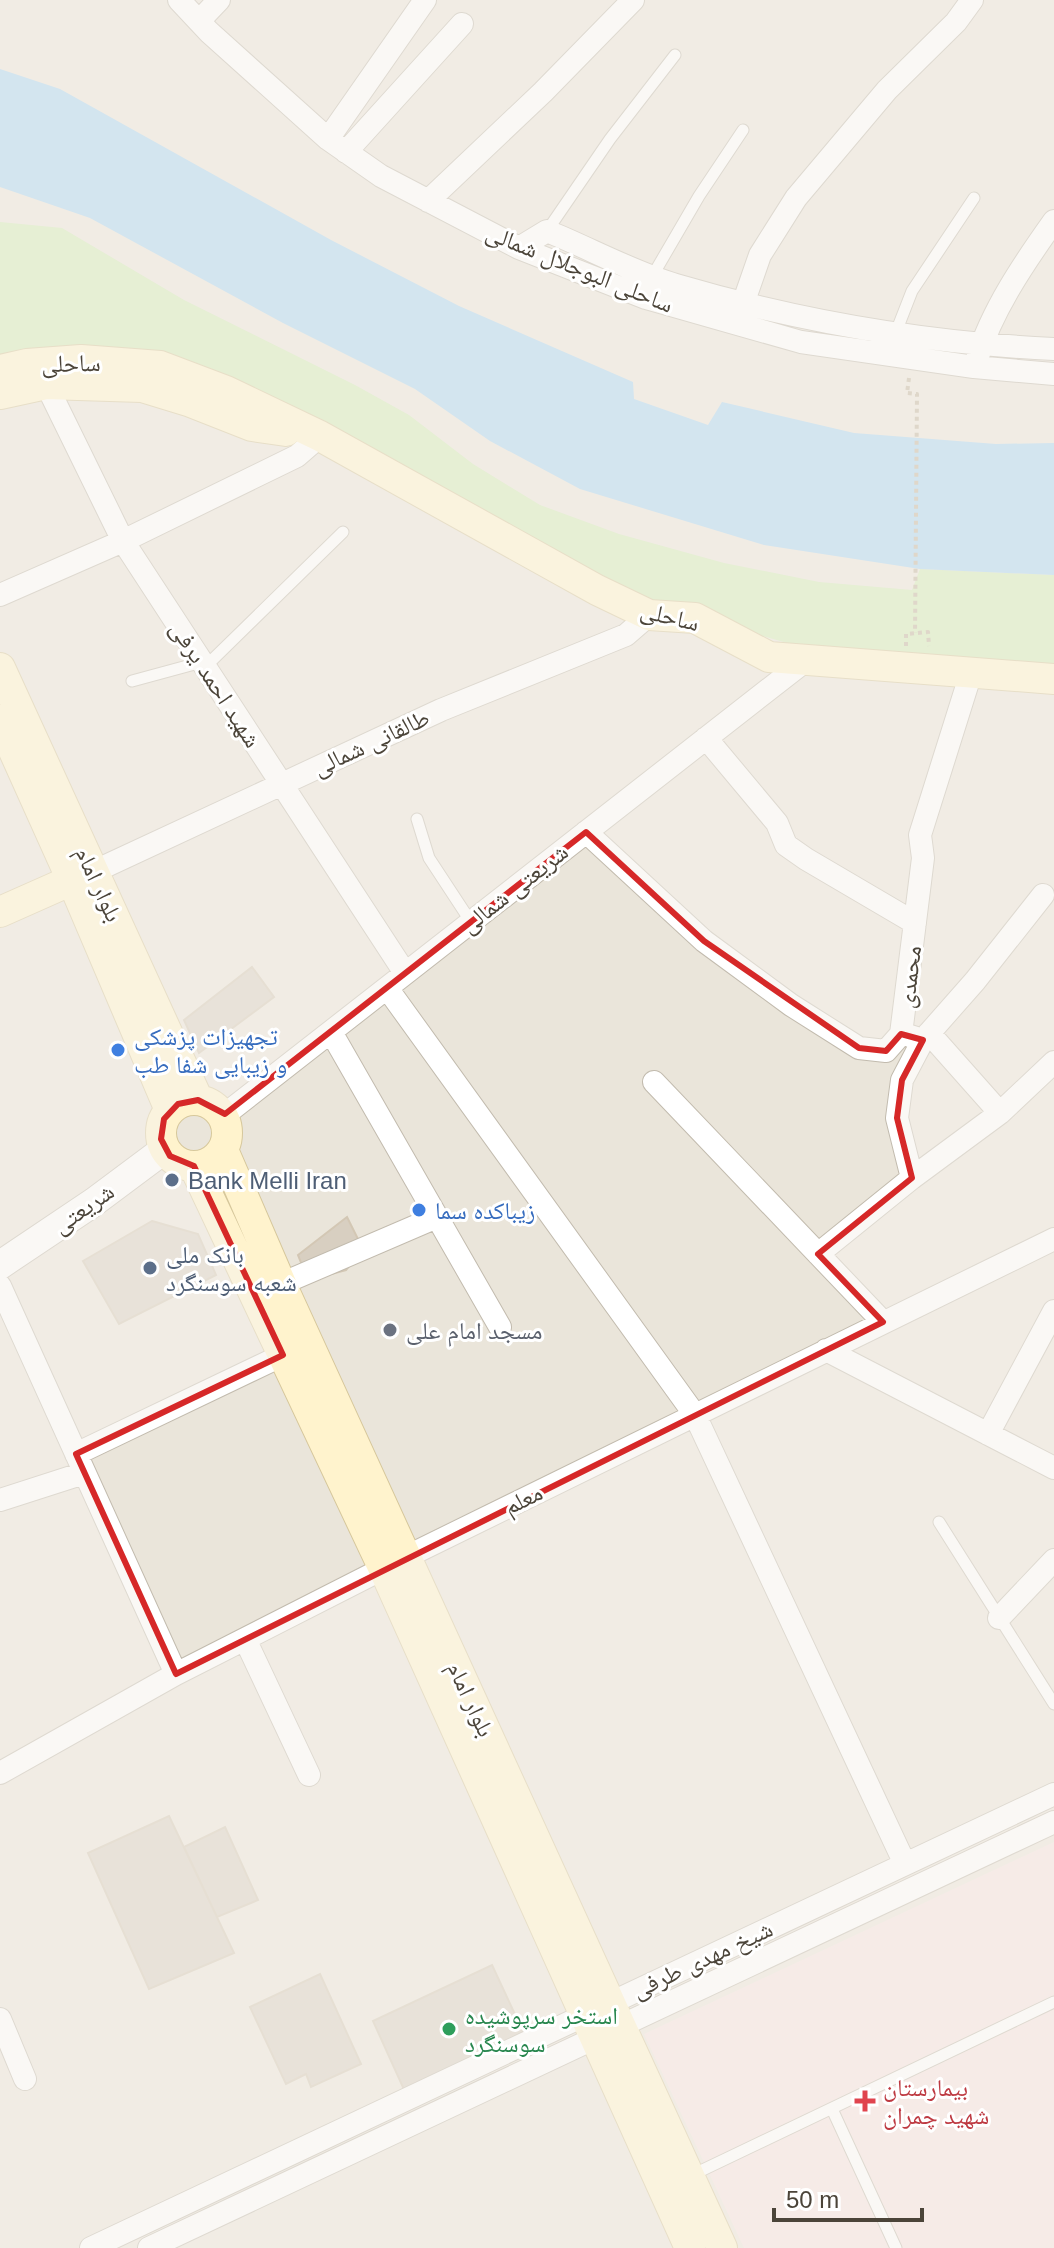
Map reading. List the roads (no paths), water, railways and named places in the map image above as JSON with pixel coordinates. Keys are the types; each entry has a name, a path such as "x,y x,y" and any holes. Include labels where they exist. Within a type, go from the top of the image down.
{"main road":[{"name":"ساحلی","path":"0,370 27,364 81,360 160,366 226,391 320,436 597,590 649,615 695,618 769,657 1054,679"},
{"name":"ساحلی","path":"0,394 46,384 142,387 252,426 320,436"},
{"name":"بلوار امام","path":"0,668 83,876"},
{"name":"بلوار امام","path":"0,720 83,876 197,1109"},
{"path":"0,912 83,876"},
{"path":"197,1109 227,1133 223,1150 210,1162 194,1166 177,1162 165,1149 161,1129 197,1109"},
{"name":"بلوار امام","path":"223,1150 395,1563 603,2020 690,2248"},
{"name":"بلوار امام","path":"194,1166 283,1355 395,1563"},
{"name":"بلوار امام","path":"603,2020 690,2176 722,2248"}],"street":[{"name":"ساحلی البوجلال شمالی","path":"179,0 337,145 381,176 519,248 646,298 801,342 974,367 1054,374"},
{"path":"199,21 219,0"},
{"path":"337,145 425,0"},
{"path":"428,201 543,92 633,0"},
{"path":"744,301 760,255 796,198 887,90 956,22 972,0"},
{"path":"337,145 462,24"},
{"path":"974,367 985,333 1054,221"},
{"name":"ساحلی البوجلال شمالی","path":"547,231 674,284 744,301 896,332 981,345 1054,349"},
{"path":"519,248 547,231"},
{"name":"شهید احمد یرفی","path":"46,384 123,541 405,973"},
{"path":"0,595 123,541 297,456 320,436"},
{"name":"طالقانی شمالی","path":"83,876 441,710 626,635 649,615"},
{"name":"شریعتی شمالی","path":"197,1109 331,1032 805,661"},
{"name":"محمدی","path":"586,832 704,941 791,1005 859,1048 886,1051 918,1036 915,923 923,858 920,835 971,673"},
{"path":"706,738 777,823 786,845 915,923"},
{"path":"912,1178 897,1118 902,1080 918,1036 1043,895"},
{"path":"387,988 695,1415 905,1864"},
{"path":"331,1032 500,1327"},
{"path":"918,1036 1000,1113"},
{"path":"818,1254 912,1178 1000,1113 1054,1062"},
{"path":"654,1082 883,1322"},
{"name":"شریعتی","path":"0,1265 94,1202 165,1149"},
{"path":"281,1284 437,1217"},
{"name":"معلم","path":"0,1773 176,1674 395,1563 1054,1239"},
{"path":"0,1286 176,1674"},
{"path":"988,1434 1054,1311"},
{"path":"826,1350 1054,1468"},
{"path":"0,1500 80,1463 283,1355"},
{"path":"999,1618 1054,1560"},
{"path":"245,1639 309,1775"},
{"name":"شیخ مهدی طرفی","path":"149,2248 190,2239 311,2172 905,1864 1054,1794"},
{"name":"شیخ مهدی طرفی","path":"91,2248 300,2149 1054,1822"},
{"path":"0,2019 25,2079"},
{"path":"300,2149 311,2172"},
{"path":"175,2208 190,2239"}],"lane":[{"path":"547,231 610,139 675,55"},
{"path":"653,275 699,196 743,130"},
{"path":"896,332 912,291 974,198"},
{"path":"132,681 204,664 343,532"},
{"path":"417,819 429,858 471,922"},
{"path":"939,1522 1054,1704"},
{"path":"690,2176 1054,2002"},
{"path":"832,2109 896,2248"}],"water":[{"path":"0,69 60,89 331,240 459,306 633,382 634,399 708,425 722,402 854,433 996,444 1054,443 1054,575 920,569 764,545 580,489 490,441 415,389 283,323 90,218 0,187"}],"place":[{"name":"تجهیزات پزشکی و زیبایی شفا طب","path":"118,1050"},
{"name":"Bank Melli Iran","path":"172,1180"},
{"name":"زیباکده سما","path":"419,1210"},
{"name":"بانک ملی شعبه سوسنگرد","path":"150,1268"},
{"name":"مسجد امام علی","path":"390,1330"},
{"name":"استخر سرپوشیده سوسنگرد","path":"449,2029"},
{"name":"بیمارستان شهید چمران","path":"865,2101"}]}
